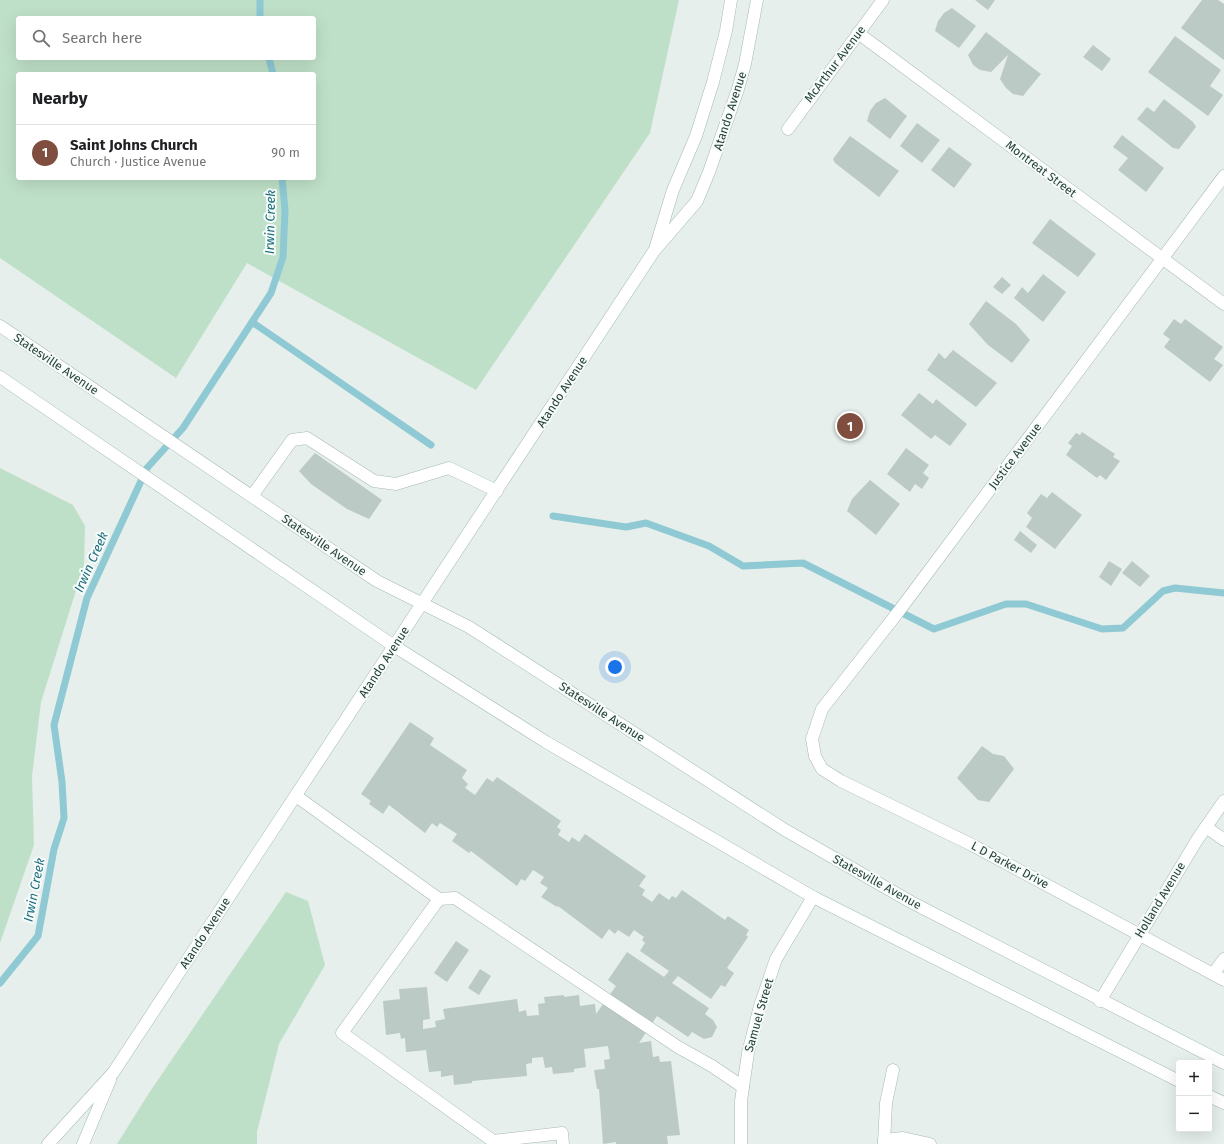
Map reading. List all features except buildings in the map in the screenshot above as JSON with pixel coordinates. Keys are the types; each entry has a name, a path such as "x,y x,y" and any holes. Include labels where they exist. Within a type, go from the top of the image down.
{"main road":[{"name":"Atando Avenue","path":"654,252 673,190 696,136 713,82 726,30 731,0"},
{"name":"Atando Avenue","path":"48,1144 113,1074 654,252 697,201 729,118 742,77 757,0"},
{"name":"McArthur Avenue","path":"788,129 883,0"},
{"name":"Montreat Street","path":"858,33 1224,304"},
{"name":"Justice Avenue","path":"812,739 822,709 899,611 1224,176"},
{"name":"Statesville Avenue","path":"0,326 113,404 377,581 469,627 785,830 911,902 1100,1001 1224,1063"},
{"path":"0,378 394,646 553,746 813,897 1176,1079"},
{"path":"252,496 292,440 307,438 374,481 396,484 449,468 497,491"},
{"name":"L D Parker Drive","path":"812,739 815,756 822,769 841,782 972,845 1224,980"},
{"path":"296,796 439,899 455,898 678,1047 712,1066 743,1087"},
{"name":"Holland Avenue","path":"1100,1001 1138,935 1206,827 1224,802"},
{"path":"1206,827 1224,840"},
{"name":"Samuel Street","path":"741,1144 743,1087 748,1053 776,959 813,897"},
{"path":"439,899 342,1033 494,1143 562,1133 563,1144"},
{"path":"1213,974 1224,959"},
{"path":"893,1070 886,1103 884,1142 903,1138 930,1144"},
{"name":"Atando Avenue","path":"83,1144 113,1074"},
{"path":"1212,1097 1224,1103"}],"green space":[{"path":"0,0 679,0 650,133 476,390 247,263 176,378 0,258"},
{"path":"0,468 73,505 85,526 84,565 41,702 32,776 34,845 0,943"},
{"path":"286,892 308,901 325,965 279,1044 257,1132 257,1144 117,1144 149,1093"}],"waterway":[{"name":"Irwin Creek","path":"260,0 260,16"},
{"name":"Irwin Creek","path":"270,60 272,72"},
{"name":"Irwin Creek","path":"0,983 38,936 54,849 64,818 62,782 54,725 87,598 147,468 183,428 271,293 283,257 285,210 282,180"},
{"path":"252,322 431,445"},
{"path":"553,516 626,527 646,523 709,546 743,566 803,563 934,629 1006,604 1026,604 1102,629 1123,628 1163,591 1175,588 1224,593"}],"place":[{"name":"Saint Johns Church","path":"850,426"}]}
